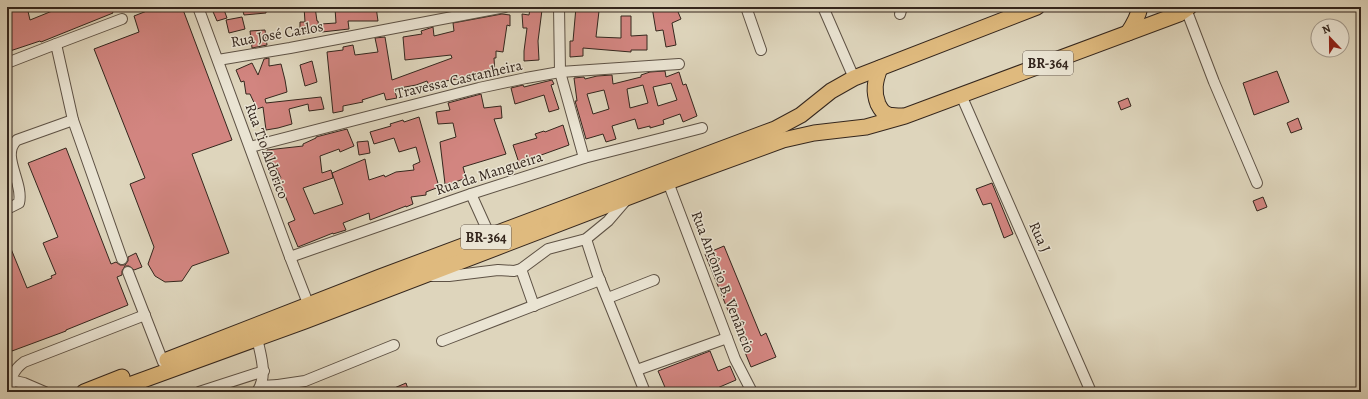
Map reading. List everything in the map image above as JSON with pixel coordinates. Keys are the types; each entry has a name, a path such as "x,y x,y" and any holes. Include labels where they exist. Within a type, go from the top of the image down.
{"highway":[{"name":"BR-364","path":"84,392 490,236 775,129 801,115 831,91 854,78 1037,7"},
{"path":"1128,33 1134,24 1140,7"},
{"name":"BR-364","path":"110,392 423,276 630,196 783,140 814,133 866,127 905,116 1179,14 1187,8"},
{"path":"880,68 874,90 875,97 881,111 889,115 905,116"}],"street":[{"name":"Rua Tio Aldorico","path":"198,7 309,306"},
{"name":"Rua José Carlos","path":"218,60 505,7"},
{"path":"558,7 560,72 584,158"},
{"path":"746,7 761,50"},
{"path":"823,7 854,78"},
{"path":"1187,8 1214,82 1257,183"},
{"path":"7,62 122,18"},
{"path":"56,44 73,120 122,260"},
{"name":"Travessa Castanheira","path":"250,147 479,88 560,72 678,64"},
{"name":"Rua J","path":"962,95 1091,392"},
{"path":"7,209 19,203 20,197 19,188 9,159 8,152 11,144 17,140 73,120"},
{"name":"Rua da Mangueira","path":"290,257 471,194 584,158 702,128"},
{"name":"Rua Antônio B. Venâncio","path":"668,182 727,338 752,392"},
{"path":"471,194 490,236"},
{"path":"423,276 449,276 498,270 521,270 548,249 586,239 608,221 630,196"},
{"path":"586,239 600,280 637,370 644,392"},
{"path":"521,270 534,306"},
{"path":"128,272 163,362"},
{"path":"442,341 600,280"},
{"path":"608,298 654,280"},
{"path":"10,392 10,380 16,368 24,362 145,316"},
{"path":"257,338 264,370 263,379 259,389 277,388 305,381 394,345"},
{"path":"637,370 727,338"},
{"path":"199,392 264,370"},
{"path":"10,380 24,383 45,392"}],"building":[{"path":"7,7 27,7 30,20 62,7 110,7 113,13 41,42 40,41 7,52"},
{"path":"157,7 182,7 232,140 192,154 229,253 192,266 182,281 165,282 155,276 148,264 154,247 130,184 145,178 94,49 139,32 134,16"},
{"path":"211,7 223,7 227,18 217,21"},
{"path":"242,7 266,7 266,13 244,15"},
{"path":"304,7 315,7 319,31 300,32 300,22 305,22"},
{"path":"376,7 378,21 348,21 349,29 322,32 321,24 336,23 335,8"},
{"path":"576,7 585,7 584,10 599,11 596,37 621,38 621,16 631,16 631,36 647,35 647,50 631,50 631,52 583,48 583,56 570,57 570,41 573,41"},
{"path":"652,7 676,7 681,19 672,23 676,45 666,47 663,30 656,31"},
{"path":"530,9 542,10 538,41 539,60 524,61 527,28 523,28 522,14 529,15"},
{"path":"502,14 510,15 510,26 507,25 503,52 496,51 496,58 494,58 495,74 481,74 445,81 445,83 430,88 427,81 416,85 394,89 397,98 386,100 384,93 362,100 363,102 343,106 343,111 333,113 327,52 343,50 343,47 353,45 355,55 378,52 375,38 385,37 392,80 452,58 451,55 405,60 403,37 422,34 421,31 433,27 434,36 454,31 453,23"},
{"path":"242,17 245,29 229,33 226,20"},
{"path":"265,30 267,45 252,48 250,31"},
{"path":"269,58 269,66 281,64 287,92 265,99 266,103 321,97 324,109 309,111 308,104 289,109 292,124 266,130 263,107 257,109 250,94 246,94 244,81 241,82 236,70 252,63 258,75 264,59"},
{"path":"312,61 317,82 305,86 300,65"},
{"path":"665,71 666,77 679,72 683,85 686,84 697,116 683,122 680,114 663,120 664,124 650,128 650,126 638,129 635,119 612,126 616,139 606,142 603,134 586,139 575,101 577,101 574,78 584,77 585,79 597,76 612,75 613,84 641,77 641,75 650,72","holes":["671,83 677,100 658,106 653,87","643,85 648,103 630,108 627,89","604,90 609,109 593,114 587,94"]},
{"path":"1277,71 1289,102 1254,115 1243,83"},
{"path":"552,80 554,84 551,85 559,109 549,112 544,95 515,104 511,88 523,85 524,87"},
{"path":"481,94 484,108 501,106 502,118 494,119 506,154 463,167 466,178 450,184 445,184 440,142 456,137 453,123 438,124 436,112 450,110 448,103"},
{"path":"1128,98 1131,106 1121,110 1118,102"},
{"path":"419,117 439,187 426,192 426,195 411,197 413,204 406,207 370,220 369,213 343,223 346,230 333,233 298,247 288,223 295,220 281,186 277,188 275,180 281,178 273,162 269,162 267,150 303,146 303,144 316,137 347,129 354,146 340,152 339,149 320,156 322,173 331,170 332,173 365,159 369,180 384,175 385,177 396,172 414,170 413,165 420,162 416,147 399,152 394,138 374,144 370,132 391,126 390,124 403,120 404,122","holes":["332,173 343,204 314,214 303,188 333,178"]},
{"path":"1298,118 1302,129 1291,133 1287,123"},
{"path":"563,125 569,145 519,163 513,145 537,138 535,134"},
{"path":"368,141 370,153 359,155 357,142"},
{"path":"66,148 111,264 116,262 120,265 125,265 128,261 128,257 136,253 142,267 134,270 129,266 125,266 122,271 122,275 117,277 128,305 66,331 12,351 7,339 7,239 27,288 52,278 51,276 56,274 43,243 58,237 28,163"},
{"path":"992,183 1013,234 1004,238 991,203 983,205 976,189"},
{"path":"1263,197 1267,207 1257,211 1253,201"},
{"path":"724,246 761,336 766,333 776,357 751,367 705,254"},
{"path":"710,351 718,371 730,366 736,380 708,392 667,392 658,371"},
{"path":"406,383 409,392 385,392"}]}
